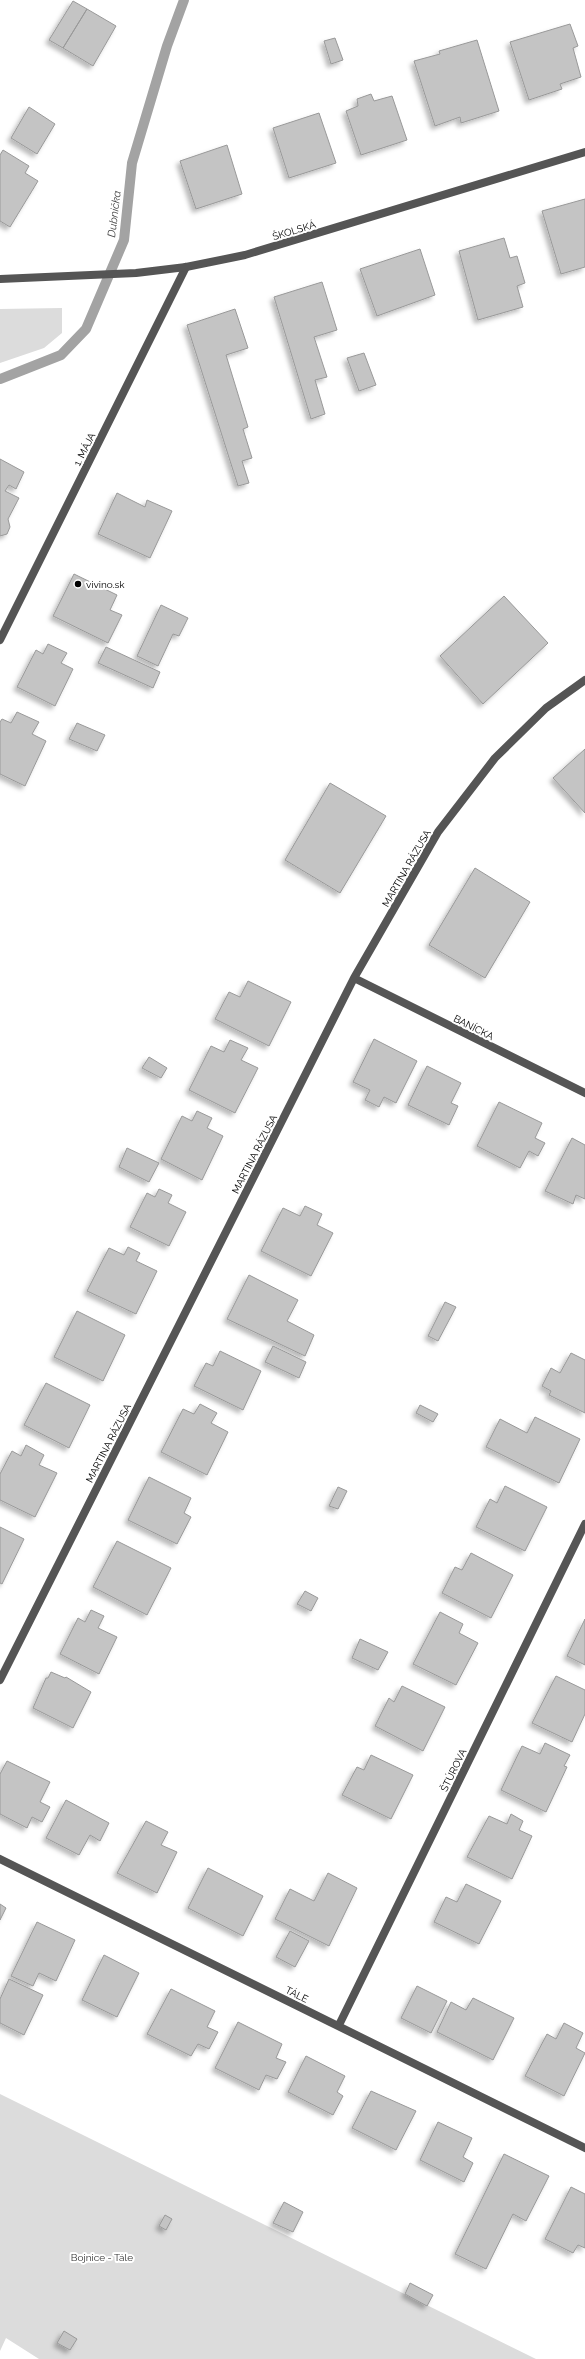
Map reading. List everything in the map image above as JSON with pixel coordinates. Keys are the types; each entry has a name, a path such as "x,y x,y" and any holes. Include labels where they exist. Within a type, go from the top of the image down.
{"street":[{"name":"ŠKOLSKÁ","path":"0,279 134,273 186,267 245,255 585,152"},
{"name":"1. MÁJA","path":"0,640 186,267"},
{"name":"MARTINA RÁZUSA","path":"0,1680 354,978 438,832 495,758 546,708 585,680"},
{"name":"BANÍCKA","path":"354,978 585,1094"},
{"name":"ŠTÚROVA","path":"339,2025 585,1524"},
{"name":"TÁLE","path":"0,1859 339,2025 585,2148"}],"green space":[{"path":"62,308 62,333 44,348 0,363 0,309"},
{"name":"Bojnice - Tále","path":"0,2094 536,2359 39,2359 6,2338 0,2351"}],"building":[{"path":"73,1 87,9 63,48 49,40"},
{"path":"87,9 116,26 93,66 63,48"},
{"path":"570,24 578,46 573,48 581,77 560,84 562,89 529,100 510,42"},
{"path":"335,38 343,60 331,64 324,41"},
{"path":"477,40 499,111 461,123 460,117 435,126 414,61 440,54 439,51"},
{"path":"371,94 374,101 392,96 407,140 361,155 346,111 358,106 357,99"},
{"path":"29,107 55,124 37,154 11,138"},
{"path":"319,113 336,163 289,178 273,128"},
{"path":"227,145 242,194 196,209 180,161"},
{"path":"3,150 29,166 25,173 38,181 10,227 0,221 0,155"},
{"path":"585,199 585,267 561,274 542,211"},
{"path":"504,238 510,258 517,256 525,283 517,286 523,307 478,320 459,251"},
{"path":"420,249 435,295 377,316 360,269"},
{"path":"322,282 337,330 314,337 327,377 315,380 325,414 311,419 274,297"},
{"path":"235,309 248,348 226,355 248,427 243,429 252,458 242,461 249,483 238,486 187,325"},
{"path":"364,353 376,385 359,391 347,358"},
{"path":"0,459 24,472 16,489 9,485 5,491 19,498 8,519 10,527 7,534 0,536"},
{"path":"117,493 145,507 147,500 172,511 150,558 98,534"},
{"path":"74,574 117,595 110,610 122,615 108,643 53,616"},
{"path":"504,596 548,643 483,704 440,656"},
{"path":"161,605 188,618 179,636 173,634 158,666 137,656"},
{"path":"48,644 67,653 61,663 73,669 55,706 17,687 36,650 43,654"},
{"path":"106,647 160,672 153,688 98,663"},
{"path":"17,712 39,722 32,734 46,741 25,786 0,774 0,722 2,719 11,723"},
{"path":"77,723 105,735 97,751 69,739"},
{"path":"585,749 585,813 553,778"},
{"path":"330,783 386,816 340,893 285,860"},
{"path":"475,868 530,902 485,978 429,945"},
{"path":"248,981 291,1002 269,1046 215,1019 229,992 240,997"},
{"path":"374,1039 417,1061 396,1103 384,1097 379,1107 365,1100 370,1090 353,1082"},
{"path":"230,1040 248,1048 241,1060 258,1068 235,1113 189,1090 211,1046 224,1052"},
{"path":"149,1057 167,1068 161,1078 142,1068"},
{"path":"427,1066 461,1083 451,1103 458,1106 449,1125 408,1105"},
{"path":"499,1102 542,1123 535,1138 545,1143 538,1156 529,1151 520,1168 477,1146"},
{"path":"197,1111 212,1118 207,1128 223,1136 202,1180 161,1159 182,1116 192,1121"},
{"path":"572,1138 585,1145 585,1199 576,1195 573,1204 545,1191"},
{"path":"127,1148 159,1163 149,1182 119,1167"},
{"path":"159,1189 172,1195 168,1203 186,1212 169,1246 130,1227 147,1193 155,1197"},
{"path":"305,1206 322,1214 317,1225 333,1233 311,1276 261,1251 283,1208 300,1216"},
{"path":"128,1247 140,1253 136,1261 157,1271 136,1314 87,1291 109,1248 124,1255"},
{"path":"249,1275 298,1300 287,1321 314,1335 305,1356 227,1319"},
{"path":"445,1302 456,1307 438,1341 428,1336"},
{"path":"77,1311 125,1335 103,1381 54,1357"},
{"path":"273,1346 306,1362 299,1378 265,1362"},
{"path":"220,1351 261,1371 243,1410 194,1386 206,1363 213,1366"},
{"path":"571,1353 585,1360 585,1413 549,1395 551,1391 542,1386 551,1368 560,1373"},
{"path":"46,1383 90,1405 69,1448 24,1425"},
{"path":"200,1404 217,1413 211,1423 228,1432 207,1475 161,1452 183,1409 194,1414"},
{"path":"420,1405 438,1414 433,1422 416,1413"},
{"path":"535,1417 580,1439 559,1483 486,1447 500,1419 527,1433"},
{"path":"26,1445 44,1455 39,1465 57,1473 35,1517 0,1500 0,1474 12,1451 21,1456"},
{"path":"149,1477 191,1498 184,1513 191,1517 177,1544 128,1520"},
{"path":"505,1486 547,1507 525,1551 476,1527 490,1499 497,1503"},
{"path":"338,1487 347,1491 338,1509 329,1506"},
{"path":"0,1527 24,1539 2,1584 0,1583"},
{"path":"117,1541 171,1568 147,1615 93,1587"},
{"path":"471,1553 513,1575 491,1618 442,1593 455,1567 462,1570"},
{"path":"305,1591 318,1598 311,1611 297,1604"},
{"path":"91,1610 104,1616 98,1628 117,1637 99,1674 60,1654 78,1618 85,1622"},
{"path":"440,1612 463,1624 459,1633 478,1643 456,1685 413,1664"},
{"path":"585,1619 585,1665 567,1656"},
{"path":"360,1639 388,1652 378,1670 352,1658"},
{"path":"51,1672 65,1678 66,1677 91,1692 73,1728 33,1708 46,1678 48,1678"},
{"path":"556,1676 585,1690 585,1714 572,1742 532,1723"},
{"path":"402,1686 445,1707 423,1751 375,1726 389,1698 394,1702"},
{"path":"545,1743 570,1755 564,1766 567,1767 546,1812 501,1790 522,1746 540,1754"},
{"path":"371,1755 413,1775 391,1819 342,1795 357,1767 364,1770"},
{"path":"7,1761 50,1782 40,1802 50,1807 42,1822 32,1817 27,1828 0,1814 0,1774"},
{"path":"66,1800 109,1823 100,1841 90,1835 79,1855 46,1838"},
{"path":"511,1814 523,1821 519,1830 532,1836 512,1879 467,1857 489,1816 507,1824"},
{"path":"146,1821 168,1832 161,1845 177,1852 157,1893 117,1873"},
{"path":"208,1868 263,1896 243,1936 188,1908"},
{"path":"328,1873 357,1888 329,1946 275,1919 290,1889 314,1901"},
{"path":"466,1884 501,1901 479,1944 434,1922 446,1897 457,1902"},
{"path":"0,1904 6,1908 0,1920"},
{"path":"37,1922 75,1940 56,1981 39,1973 33,1986 11,1976"},
{"path":"290,1931 309,1941 295,1967 276,1957"},
{"path":"104,1955 139,1973 117,2017 82,2000"},
{"path":"9,1979 43,1995 24,2035 0,2023 0,1999"},
{"path":"417,1986 447,2001 431,2033 401,2018"},
{"path":"171,1989 215,2011 207,2027 218,2032 209,2049 198,2044 191,2056 147,2034"},
{"path":"473,1998 514,2018 493,2060 437,2032 451,2002 466,2010"},
{"path":"238,2022 282,2044 276,2058 286,2062 277,2079 266,2075 259,2090 215,2068"},
{"path":"564,2023 583,2033 576,2048 585,2053 564,2096 525,2076 547,2034 556,2039"},
{"path":"306,2056 345,2076 337,2092 343,2096 333,2115 288,2092"},
{"path":"371,2091 416,2111 396,2150 352,2128"},
{"path":"438,2122 472,2138 463,2157 473,2163 464,2182 420,2160"},
{"path":"504,2154 549,2176 526,2221 513,2214 486,2269 455,2254"},
{"path":"571,2187 585,2194 585,2248 578,2245 573,2253 545,2239"},
{"path":"284,2202 303,2212 293,2232 273,2223"},
{"path":"165,2215 172,2219 166,2230 159,2226"},
{"path":"410,2283 433,2295 427,2306 405,2294"},
{"path":"64,2331 77,2339 70,2350 57,2343"}],"waterway":[{"name":"Dubnička","path":"0,379 61,355 86,329 124,240 132,163 167,46 184,0"}],"place":[{"name":"vivino.sk","path":"78,584"}]}
